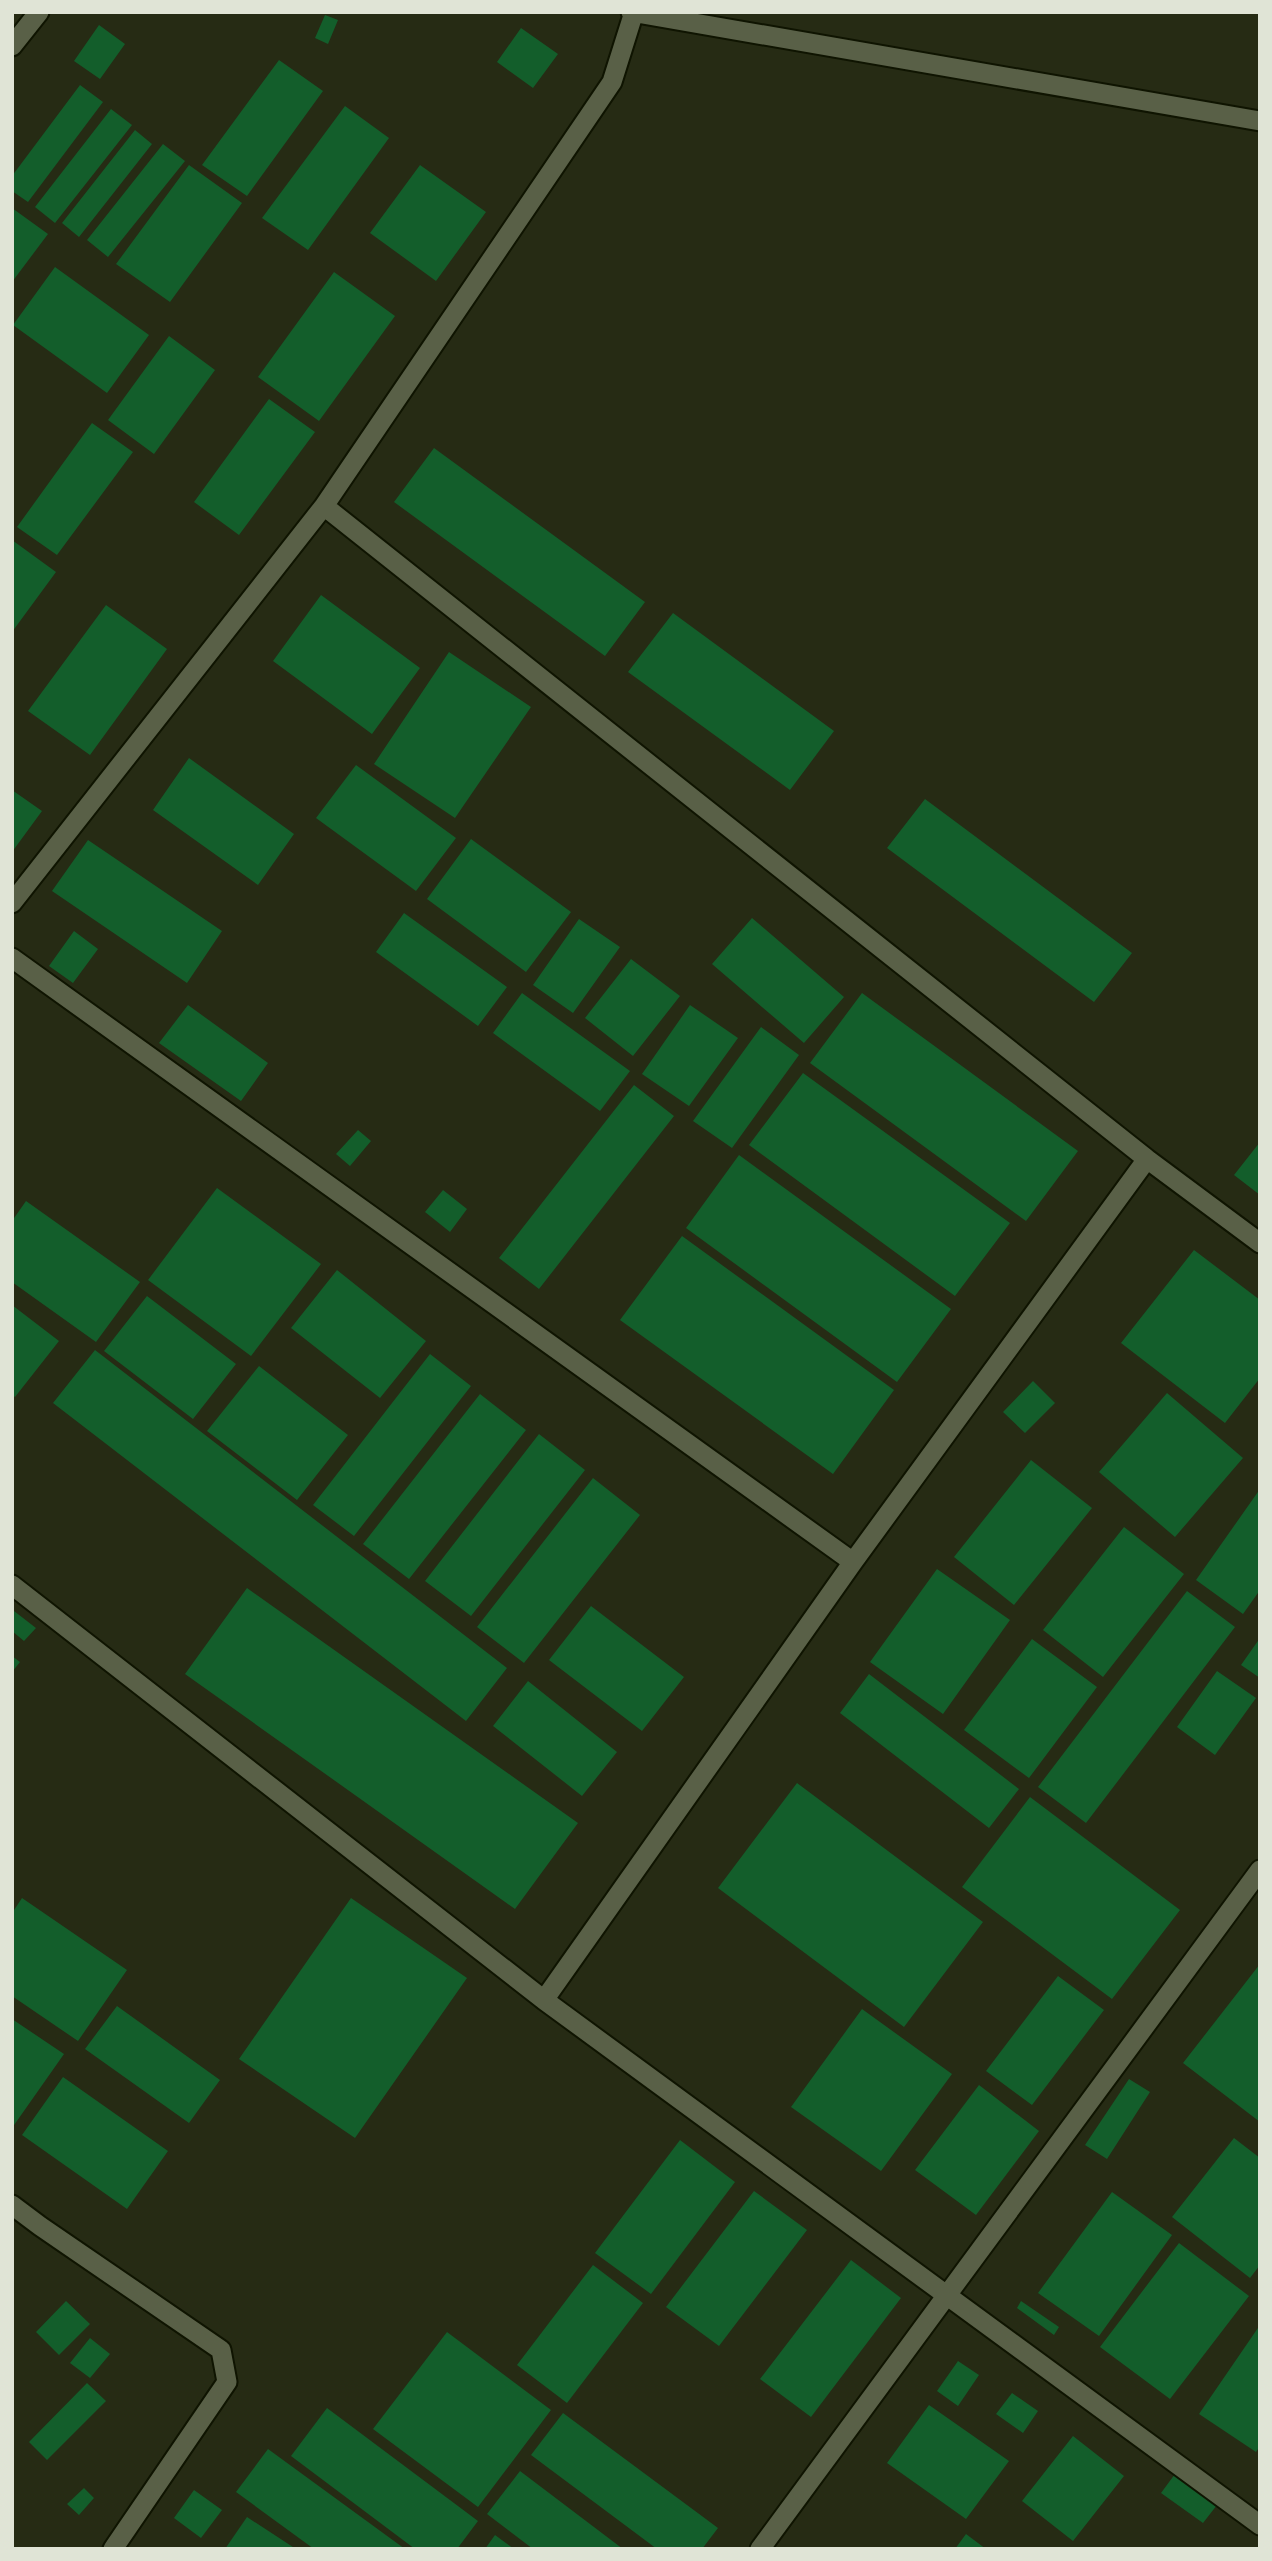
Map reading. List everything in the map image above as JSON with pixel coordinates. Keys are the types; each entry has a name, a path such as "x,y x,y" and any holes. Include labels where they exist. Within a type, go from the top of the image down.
{"street":[{"path":"12,46 39,12"},
{"path":"12,903 324,506 612,82 633,13 1260,121"},
{"path":"324,506 1147,1159 1260,1243"},
{"path":"12,958 853,1562"},
{"path":"544,2000 853,1562 1147,1159"},
{"path":"12,1585 544,2000 1260,2525"},
{"path":"760,2549 1260,1870"},
{"path":"12,2205 221,2350 227,2382 113,2549"}],"building":[{"path":"325,15 338,20 328,44 315,38"},
{"path":"99,25 125,44 100,79 74,61"},
{"path":"521,28 558,54 533,88 497,62"},
{"path":"279,60 323,91 247,196 202,165"},
{"path":"80,85 103,102 28,202 12,191 12,176"},
{"path":"345,106 389,138 308,250 262,218"},
{"path":"111,109 132,125 55,223 35,207"},
{"path":"135,130 152,144 79,237 62,223"},
{"path":"163,144 185,161 108,257 87,240"},
{"path":"189,165 242,203 170,302 116,264"},
{"path":"420,165 486,212 436,281 370,233"},
{"path":"12,208 48,234 12,282"},
{"path":"55,267 149,335 107,393 13,325"},
{"path":"334,272 395,316 319,421 258,377"},
{"path":"169,336 215,370 154,454 108,420"},
{"path":"269,399 315,432 239,535 194,502"},
{"path":"92,423 133,452 57,555 17,527"},
{"path":"434,448 645,602 605,656 394,502"},
{"path":"12,540 56,572 12,632"},
{"path":"321,595 420,668 372,734 273,661"},
{"path":"106,605 167,649 90,755 28,711"},
{"path":"673,613 834,731 790,790 628,672"},
{"path":"449,652 531,707 455,818 374,764"},
{"path":"189,758 294,834 258,885 153,810"},
{"path":"356,765 456,838 416,891 316,818"},
{"path":"12,790 42,811 12,852"},
{"path":"925,799 1132,953 1094,1002 887,848"},
{"path":"471,839 571,912 526,972 427,899"},
{"path":"88,840 222,931 187,983 52,891"},
{"path":"404,913 507,987 478,1026 376,952"},
{"path":"752,918 844,997 804,1043 712,964"},
{"path":"579,919 620,947 573,1013 533,985"},
{"path":"74,931 98,949 73,983 49,966"},
{"path":"631,959 680,996 633,1056 585,1018"},
{"path":"522,993 630,1071 600,1111 493,1033"},
{"path":"862,993 1078,1151 1026,1221 810,1063"},
{"path":"188,1005 268,1063 241,1101 159,1043"},
{"path":"690,1005 738,1038 689,1106 642,1074"},
{"path":"761,1027 799,1055 732,1148 693,1121"},
{"path":"803,1073 1010,1223 955,1296 749,1145"},
{"path":"634,1085 674,1116 539,1289 499,1258"},
{"path":"358,1130 371,1141 350,1166 336,1154"},
{"path":"1260,1142 1260,1195 1234,1175"},
{"path":"739,1155 951,1309 897,1382 686,1228"},
{"path":"217,1188 321,1264 251,1356 148,1280"},
{"path":"443,1190 467,1209 450,1232 425,1212"},
{"path":"26,1201 140,1282 96,1342 12,1282 12,1221"},
{"path":"682,1236 894,1390 833,1474 620,1320"},
{"path":"1194,1250 1260,1300 1260,1378 1225,1423 1121,1343"},
{"path":"337,1270 426,1341 380,1398 291,1328"},
{"path":"147,1296 236,1364 193,1419 104,1351"},
{"path":"12,1305 59,1341 15,1397 12,1395"},
{"path":"95,1350 507,1668 466,1721 53,1403"},
{"path":"430,1354 471,1386 354,1536 313,1505"},
{"path":"259,1366 348,1435 297,1500 207,1431"},
{"path":"1033,1381 1055,1403 1025,1433 1003,1412"},
{"path":"1167,1393 1243,1458 1175,1537 1099,1472"},
{"path":"480,1394 526,1430 409,1579 363,1544"},
{"path":"539,1434 585,1470 471,1616 425,1581"},
{"path":"1031,1460 1092,1508 1014,1605 954,1557"},
{"path":"593,1478 640,1515 524,1663 477,1627"},
{"path":"1260,1489 1260,1590 1243,1614 1196,1580"},
{"path":"1124,1527 1184,1574 1103,1677 1043,1630"},
{"path":"937,1569 1010,1620 943,1714 870,1662"},
{"path":"247,1588 578,1823 515,1909 185,1674"},
{"path":"1187,1591 1235,1627 1086,1823 1038,1787"},
{"path":"591,1606 684,1677 642,1731 549,1660"},
{"path":"14,1611 36,1628 24,1641 12,1631"},
{"path":"1260,1638 1260,1678 1241,1665"},
{"path":"1032,1639 1097,1687 1029,1778 964,1730"},
{"path":"12,1656 20,1662 12,1672"},
{"path":"1217,1671 1256,1698 1215,1755 1177,1727"},
{"path":"869,1674 1019,1789 989,1828 840,1713"},
{"path":"528,1681 617,1752 582,1796 493,1726"},
{"path":"797,1783 983,1922 904,2027 718,1888"},
{"path":"1030,1797 1180,1910 1112,1999 962,1887"},
{"path":"22,1898 127,1970 78,2041 12,1996 12,1913"},
{"path":"351,1898 467,1978 355,2138 239,2059"},
{"path":"1260,1964 1260,2122 1183,2063"},
{"path":"1058,1976 1104,2010 1032,2105 986,2071"},
{"path":"117,2006 220,2080 189,2123 85,2049"},
{"path":"862,2009 952,2074 881,2171 791,2107"},
{"path":"12,2019 64,2054 12,2128"},
{"path":"63,2077 168,2151 127,2209 22,2135"},
{"path":"1129,2079 1150,2092 1107,2159 1085,2145"},
{"path":"979,2085 1039,2131 976,2215 915,2170"},
{"path":"1234,2138 1260,2158 1260,2265 1250,2278 1172,2217"},
{"path":"680,2140 735,2182 651,2294 595,2253"},
{"path":"754,2191 807,2230 719,2346 666,2307"},
{"path":"1112,2192 1172,2235 1099,2336 1038,2293"},
{"path":"1179,2243 1249,2296 1170,2399 1100,2347"},
{"path":"851,2260 901,2298 811,2417 760,2379"},
{"path":"593,2265 643,2303 567,2403 517,2365"},
{"path":"66,2301 90,2324 59,2355 36,2332"},
{"path":"1021,2301 1059,2327 1054,2335 1017,2308"},
{"path":"1260,2325 1260,2446 1256,2452 1199,2414"},
{"path":"447,2332 551,2410 478,2507 373,2429"},
{"path":"90,2338 110,2354 90,2378 70,2363"},
{"path":"958,2361 979,2375 958,2406 937,2391"},
{"path":"87,2383 106,2401 47,2460 29,2442"},
{"path":"1012,2393 1038,2411 1023,2433 996,2414"},
{"path":"929,2405 1009,2461 966,2519 887,2463"},
{"path":"327,2408 478,2521 457,2549 415,2549 291,2456"},
{"path":"563,2413 718,2528 702,2549 657,2549 531,2455"},
{"path":"1073,2436 1124,2476 1073,2541 1022,2501"},
{"path":"268,2449 405,2549 314,2549 236,2492"},
{"path":"520,2471 623,2549 533,2549 487,2514"},
{"path":"1175,2474 1217,2505 1203,2523 1161,2493"},
{"path":"84,2488 94,2498 79,2515 67,2504"},
{"path":"194,2490 222,2510 201,2538 174,2518"},
{"path":"247,2517 296,2549 225,2549"},
{"path":"966,2534 986,2549 955,2549"},
{"path":"495,2535 514,2549 485,2549"}]}
